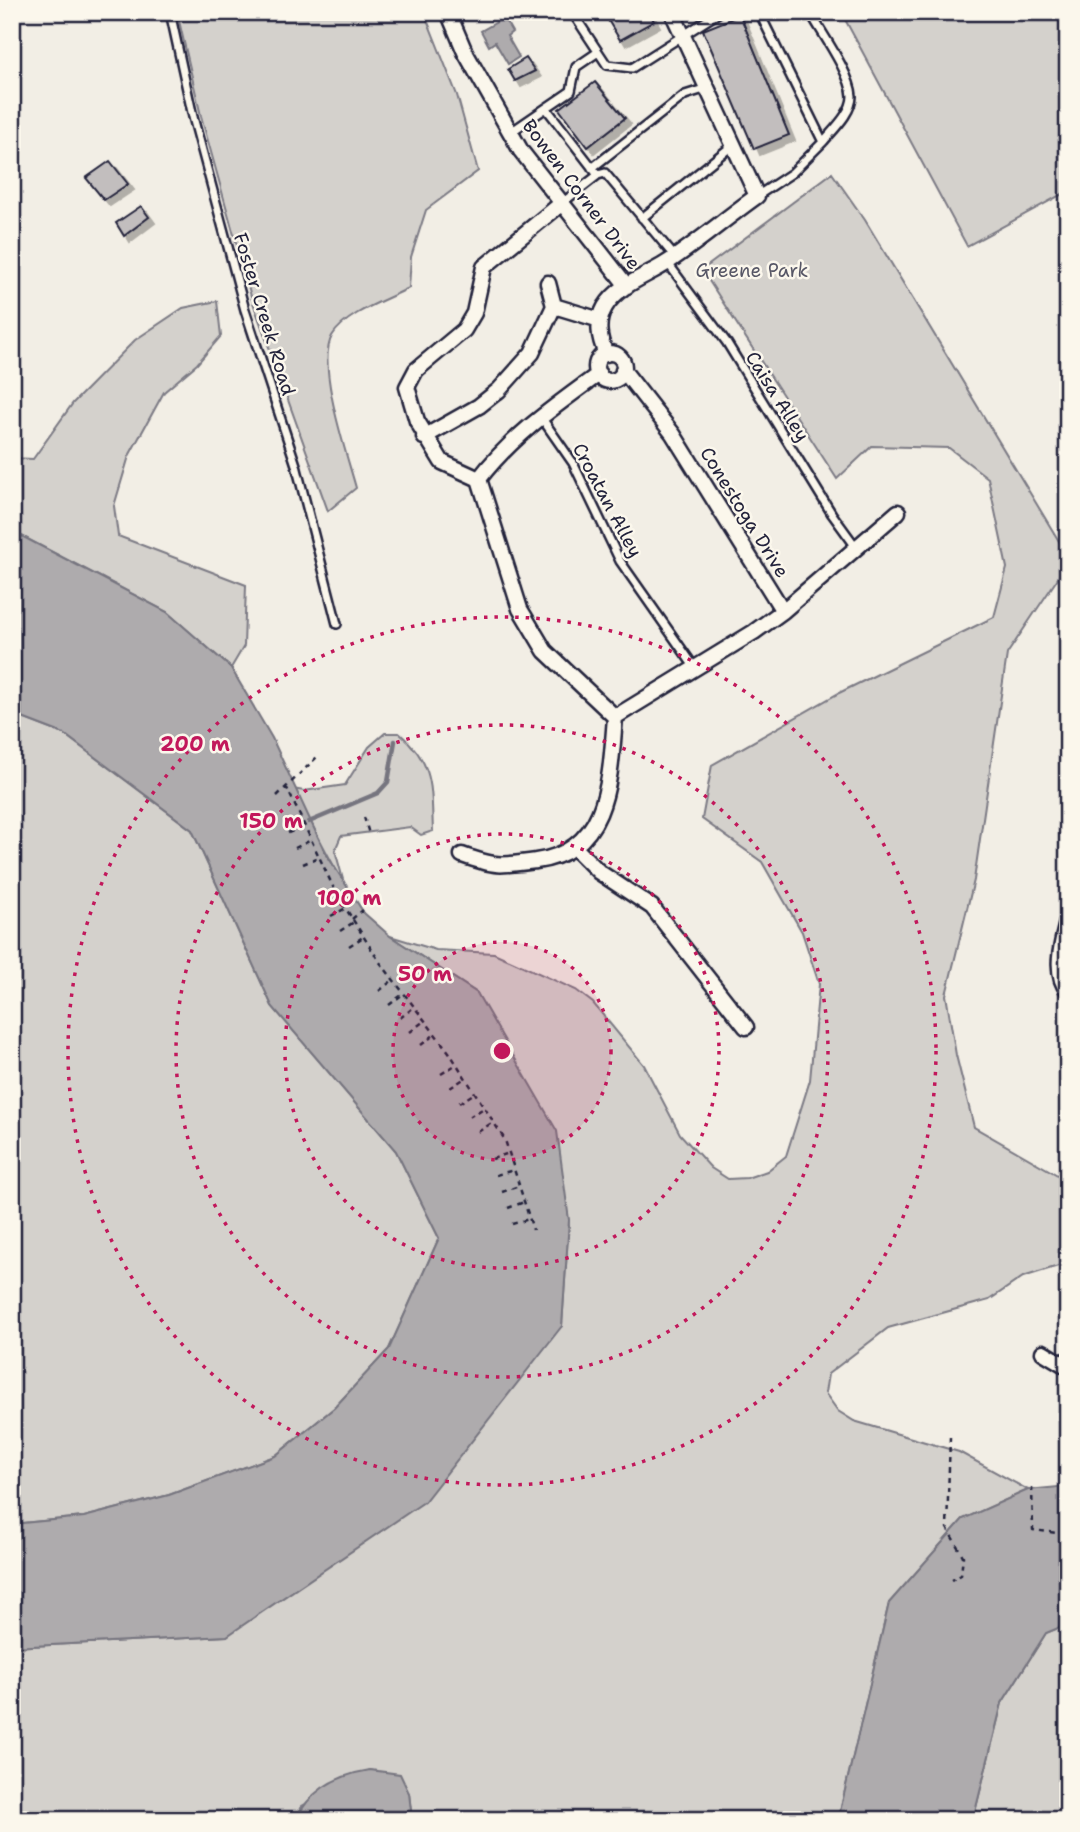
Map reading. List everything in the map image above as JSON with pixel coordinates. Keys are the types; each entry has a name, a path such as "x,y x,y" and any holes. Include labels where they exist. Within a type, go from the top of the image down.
{"street":[{"name":"Bowen Corner Drive","path":"448,12 465,52 510,132 627,286"},
{"path":"606,354 599,332 606,305 627,286 671,260 757,196 685,35 672,12"},
{"path":"462,855 494,866 559,858 582,844 607,794 615,717 545,651 520,609 479,479 442,462 424,437 407,387 416,370 464,330 474,313 484,267 562,203"},
{"path":"424,437 479,406 499,390 532,353 554,306 548,283"},
{"path":"554,306 600,320"},
{"path":"606,354 621,357 623,370 615,380 606,380 599,374 598,361 606,354"},
{"name":"Conestoga Drive","path":"623,370 673,434 783,611"},
{"path":"479,479 500,451 541,416 599,374"},
{"name":"Conestoga Drive","path":"615,717 783,611 898,513"},
{"path":"575,848 599,872 652,907 746,1027"},
{"path":"1068,918 1060,954 1063,985 1068,991"},
{"path":"1043,1352 1068,1367"}],"lane":[{"name":"Foster Creek Road","path":"170,12 210,182 245,310 296,465 337,624"},
{"path":"572,12 607,65 632,68 720,12"},
{"path":"759,12 823,142"},
{"path":"757,196 792,173 823,142 843,118 852,98 849,83 810,12"},
{"path":"510,132 571,91 576,67 598,52"},
{"path":"592,168 685,95 707,88"},
{"path":"546,108 598,175 562,203"},
{"path":"642,218 733,145"},
{"name":"Caisa Alley","path":"598,175 605,173 642,218 727,343 832,514 858,549"},
{"name":"Croatan Alley","path":"541,416 573,463 620,561 695,668"}],"path":[{"path":"277,796 319,755"},
{"path":"286,786 345,908 413,1008 457,1064 493,1122 509,1153 533,1230"},
{"path":"364,817 369,834"},
{"path":"288,833 304,826"},
{"path":"295,848 312,840"},
{"path":"303,864 319,857"},
{"path":"322,901 336,893"},
{"path":"331,916 345,908"},
{"path":"340,931 363,910"},
{"path":"349,946 363,937"},
{"path":"379,991 393,980"},
{"path":"389,1005 403,994"},
{"path":"400,1018 413,1008"},
{"path":"410,1032 424,1021"},
{"path":"421,1045 434,1035"},
{"path":"441,1074 457,1064"},
{"path":"450,1088 466,1078"},
{"path":"459,1103 475,1093"},
{"path":"469,1117 484,1108"},
{"path":"478,1132 493,1122"},
{"path":"492,1159 509,1153"},
{"path":"496,1175 514,1170"},
{"path":"502,1192 519,1186"},
{"path":"508,1208 524,1202"},
{"path":"512,1224 529,1219"},
{"path":"950,1437 947,1528 963,1556 961,1575 952,1580"},
{"path":"1032,1487 1033,1530 1057,1534"}],"green space":[{"path":"177,12 424,12 457,95 478,171 426,210 411,257 409,288 356,314 332,336 328,350 330,388 356,488 328,511 252,300 201,116"},
{"path":"841,12 1068,12 1068,191 967,246"},
{"name":"Greene Park","path":"832,173 865,220 1068,556 1068,563 1007,654 974,880 946,995 956,1055 974,1127 1068,1181 1068,1263 1023,1277 989,1300 888,1328 828,1374 825,1393 838,1411 854,1421 959,1452 1028,1490 963,1519 889,1603 838,1820 412,1820 409,1793 390,1774 370,1770 302,1806 296,1820 12,1820 12,1647 227,1636 562,1326 569,1220 477,993 390,936 436,950 494,953 576,990 593,1003 644,1065 680,1134 711,1168 728,1179 747,1178 767,1171 786,1156 810,1080 819,984 802,932 762,862 702,819 712,765 839,693 994,617 1007,568 988,478 949,448 872,446 837,479 702,270"},
{"path":"217,301 221,336 197,364 164,392 129,456 114,506 118,536 246,585 244,646 231,668 167,612 12,531 12,458 33,459 73,403 135,340 183,308"},
{"path":"12,714 64,734 192,830 272,1006 396,1151 439,1238 389,1349 334,1408 275,1456 169,1495 84,1517 12,1524"},
{"path":"385,733 399,733 411,744 425,766 431,789 433,831 421,835 410,827 341,836 335,850 345,887 293,789 304,791 345,785 369,747"},
{"path":"1068,1624 1068,1820 973,1820 1002,1703 1046,1633"}],"shaded area":[{"path":"504,18 512,32 507,36 519,57 508,64 495,42 489,46 481,31"},
{"path":"12,531 167,612 231,668 272,738 325,852 364,913 390,936 477,993 557,1131 569,1220 562,1326 424,1502 227,1636 12,1647 12,1524 84,1517 169,1495 275,1456 334,1408 389,1349 439,1238 396,1151 272,1006 192,830 64,734 12,714"},
{"path":"1068,1486 1068,1624 1046,1633 1002,1703 973,1820 838,1820 889,1603 963,1519 1028,1490"},
{"path":"370,1770 400,1774 409,1793 412,1820 296,1820 309,1800 326,1785"}],"building":[{"path":"603,12 649,12 654,21 620,40"},
{"path":"740,15 789,135 754,149 703,30"},
{"path":"526,58 535,71 515,81 508,69"},
{"path":"595,82 625,118 588,147 559,109"},
{"path":"110,161 128,184 104,200 86,178"},
{"path":"141,206 149,217 124,236 116,223"}],"waterway":[{"path":"309,822 378,793 388,782 395,741"}]}
